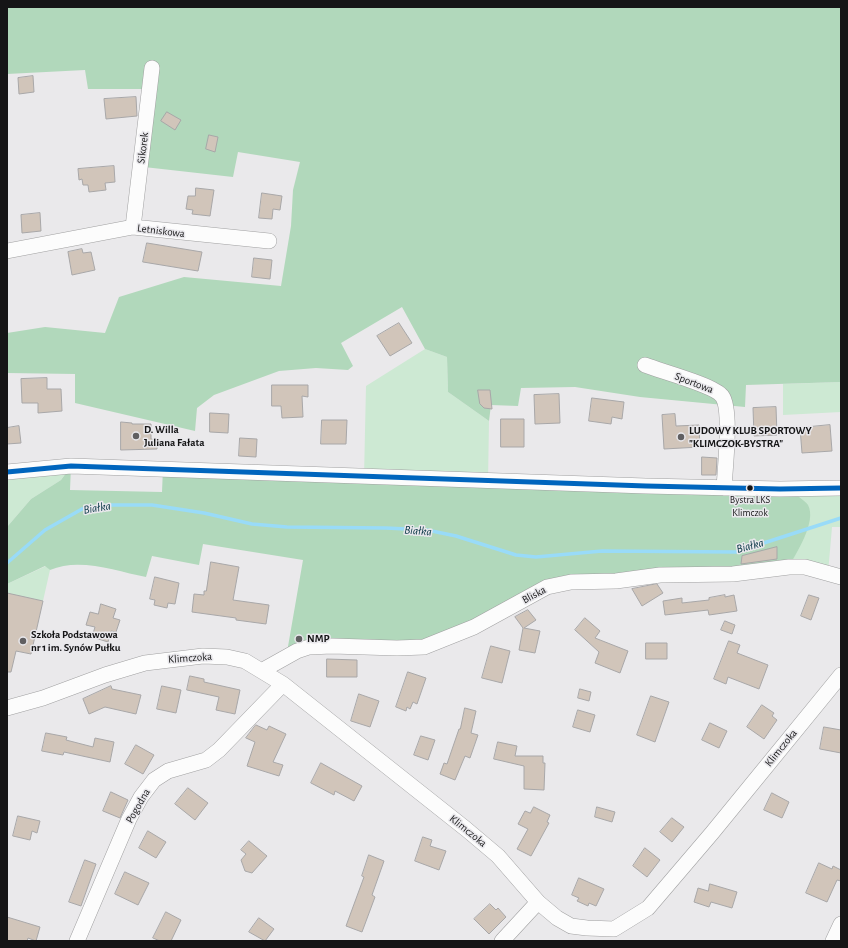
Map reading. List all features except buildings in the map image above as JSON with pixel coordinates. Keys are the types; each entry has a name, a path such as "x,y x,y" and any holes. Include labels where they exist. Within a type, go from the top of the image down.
{"street":[{"name":"Sikorek","path":"133,227 152,68"},
{"name":"Letniskowa","path":"7,251 133,227 202,236 269,241"},
{"name":"Sportowa","path":"645,366 710,388 722,396 727,408 724,488"},
{"path":"7,472 70,466 163,468 488,482 724,488 841,488"},
{"name":"Bliska","path":"263,670 297,651 310,647 424,647 474,627 547,587 571,582 616,581 660,575 733,574 805,566 841,577"},
{"name":"Klimczoka","path":"7,708 43,698 105,675 145,663 182,657 222,657 245,661 263,670 283,684 498,856 538,902 557,918 571,926 587,928 614,935 648,908 712,833 841,675"},
{"name":"Pogodna","path":"77,941 129,819 141,797 154,780 168,771 206,760 219,750 283,684"},
{"path":"502,941 538,902"},
{"path":"833,941 841,924"}],"green space":[{"path":"7,7 841,7 841,382 746,385 745,407 640,397 575,387 521,388 518,406 491,405 489,421 448,392 447,357 425,349 402,307 341,343 353,366 348,370 316,368 279,371 214,395 197,408 195,431 75,403 75,374 7,373 7,333 45,327 105,333 119,297 184,277 281,286 291,226 293,190 300,162 238,152 233,177 144,167 154,89 88,89 85,70 7,74"},
{"path":"425,349 447,357 448,392 489,421 488,482 364,477 366,386"},
{"path":"841,382 841,412 783,415 783,384"},
{"path":"71,466 70,490 162,492 163,468 797,495 808,505 810,520 800,546 789,567 571,582 424,647 332,646 286,658 303,560 203,544 199,565 152,556 146,577 98,566 61,566 50,570 45,566 7,584 7,527 31,499 61,480"},
{"path":"69,468 61,480 31,499 7,527 7,472"},
{"path":"841,488 841,527 832,527 828,573 789,567 807,529 797,495"},
{"path":"46,566 50,570 43,601 7,594 7,584"}],"waterway":[{"name":"Białka","path":"7,563 45,530 82,509 109,505 152,505 204,513 252,524 287,527 427,530 456,536 516,555 536,557 602,551 736,552 841,518"}],"transit line":[{"path":"7,472 71,466 646,486 780,489 841,488"}],"place":[{"name":"D. Willa Juliana Fałata","path":"136,436"},
{"name":"LUDOWY KLUB SPORTOWY \"KLIMCZOK-BYSTRA\"","path":"681,437"},
{"name":"Bystra LKS Klimczok","path":"750,488"},
{"name":"NMP","path":"299,639"},
{"name":"Szkoła Podstawowa nr 1 im. Synów Pułku","path":"23,641"}]}
